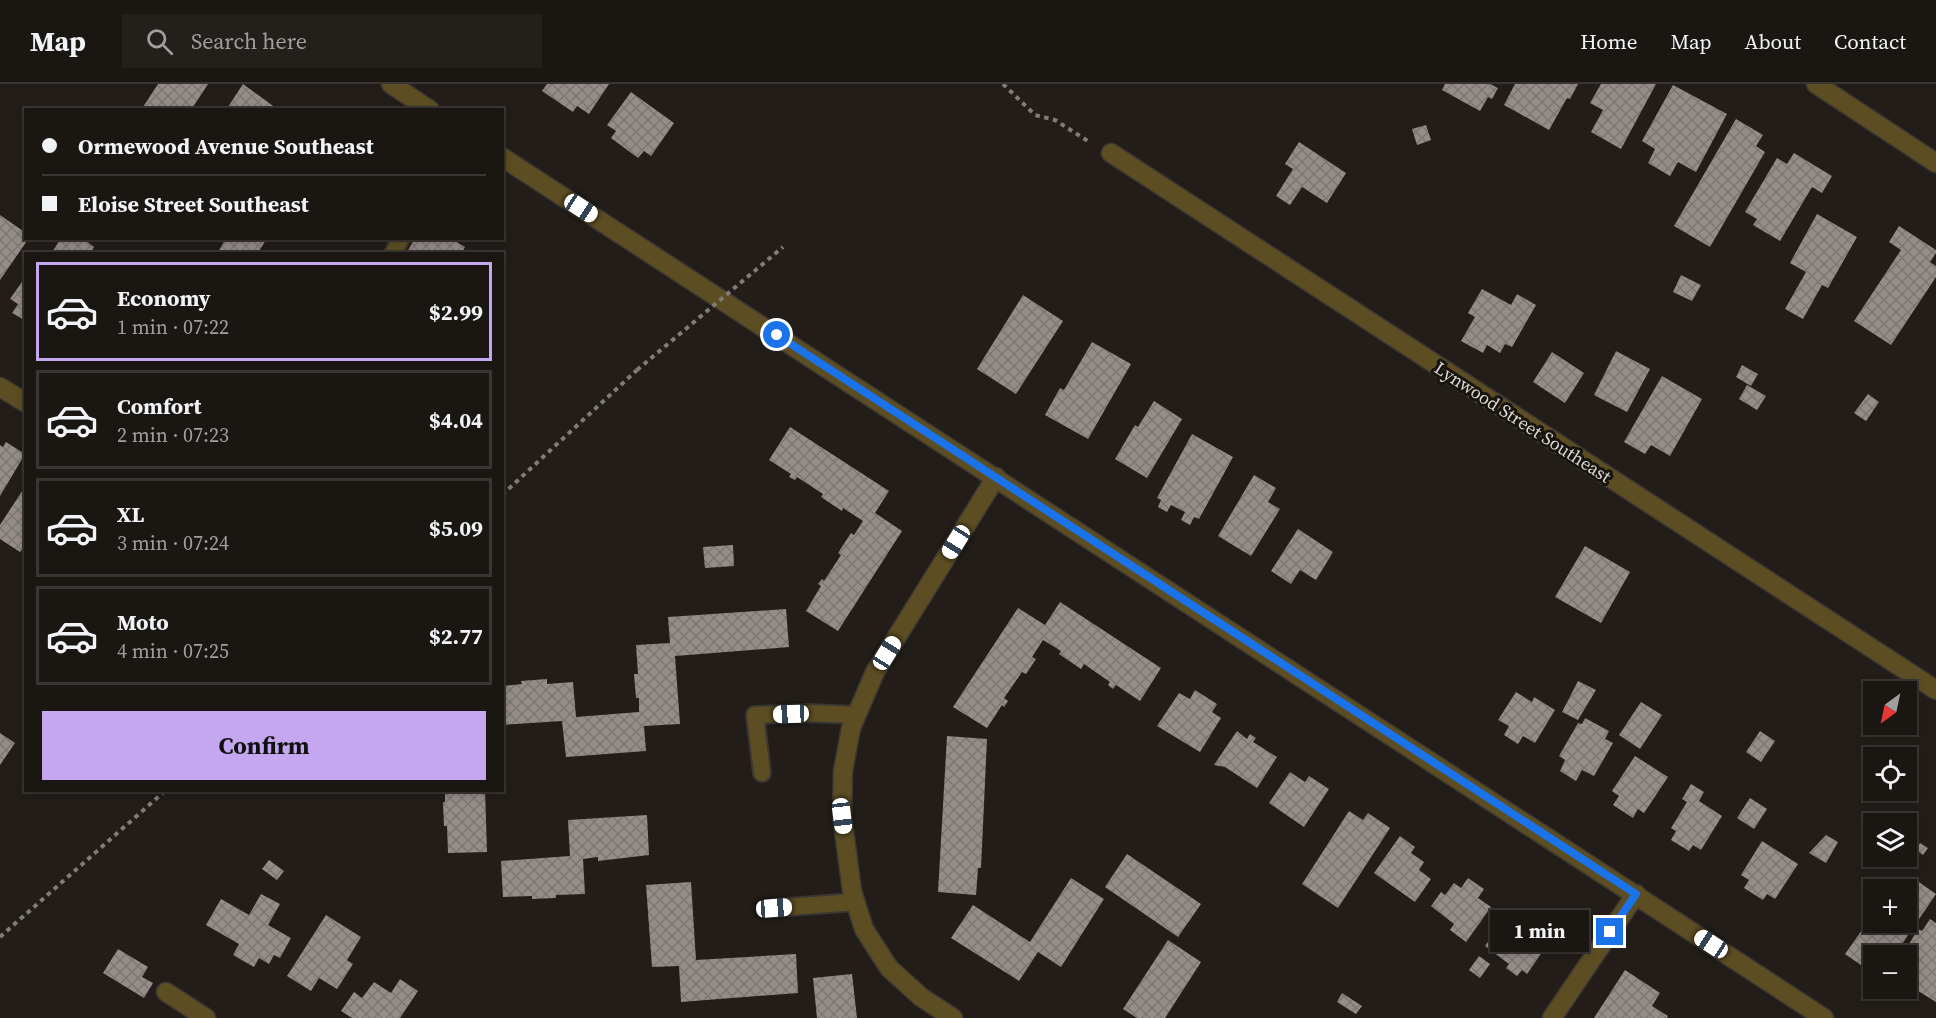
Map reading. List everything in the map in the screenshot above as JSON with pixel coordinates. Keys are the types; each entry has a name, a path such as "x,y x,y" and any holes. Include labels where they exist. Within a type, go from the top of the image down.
{"street":[{"path":"391,84 427,108"},
{"path":"1816,84 1936,163"},
{"name":"Lynwood Street Southeast","path":"1111,153 1936,690"},
{"path":"504,158 1824,1018"},
{"path":"0,387 24,402"},
{"path":"953,1018 921,997 889,968 864,929 852,891 842,816 843,771 851,728 875,672 996,477"},
{"path":"1552,1018 1636,894"},
{"path":"166,992 207,1018"}],"lane":[{"path":"762,773 755,715 808,713 857,715"},
{"path":"774,908 855,902"}],"path":[{"path":"1003,84 1035,116 1055,120 1079,137 1111,153"},
{"path":"504,493 637,370 783,247"},
{"path":"0,937 164,792"}],"building":[{"path":"158,84 208,84 192,108 143,107"},
{"path":"243,84 276,108 227,108"},
{"path":"547,84 609,84 589,114 577,106 573,112 542,91"},
{"path":"1445,84 1490,84 1498,88 1492,99 1488,97 1480,111 1442,90"},
{"path":"1515,84 1578,84 1570,99 1567,98 1549,130 1504,105"},
{"path":"1601,84 1656,84 1621,149 1591,132 1603,110 1590,103"},
{"path":"1673,85 1727,114 1696,172 1678,162 1670,176 1648,163 1655,149 1642,141"},
{"path":"631,92 674,123 651,156 644,151 638,158 611,138 616,131 607,125"},
{"path":"1736,119 1763,135 1756,146 1765,152 1710,247 1674,226"},
{"path":"1426,125 1431,140 1417,145 1412,129"},
{"path":"1299,142 1346,173 1327,203 1302,187 1290,205 1276,196 1293,169 1285,164"},
{"path":"1794,153 1832,176 1822,193 1812,187 1780,241 1753,225 1757,219 1745,212 1777,158 1787,164"},
{"path":"1817,214 1857,237 1828,288 1822,285 1803,319 1785,309 1806,272 1790,263"},
{"path":"0,215 24,232 24,240 28,240 0,280"},
{"path":"1899,226 1936,250 1930,262 1936,266 1936,277 1891,345 1854,321 1901,250 1889,242"},
{"path":"60,240 85,240 94,247 91,252 52,252"},
{"path":"225,240 266,240 258,252 218,252"},
{"path":"414,240 453,240 465,247 462,252 407,252"},
{"path":"1681,275 1701,285 1692,301 1673,292"},
{"path":"24,279 24,320 12,313 18,304 10,299"},
{"path":"1482,289 1511,305 1517,294 1536,305 1512,347 1505,344 1500,353 1487,345 1483,353 1461,341 1475,317 1468,313"},
{"path":"1023,295 1063,321 1016,394 977,369"},
{"path":"1092,342 1131,364 1088,439 1045,415 1060,388 1064,390"},
{"path":"1616,351 1650,369 1627,412 1594,395"},
{"path":"1552,352 1584,373 1565,403 1533,382"},
{"path":"1742,365 1758,374 1751,386 1736,377"},
{"path":"1662,376 1702,399 1670,456 1651,445 1645,454 1624,442"},
{"path":"1747,385 1766,396 1757,410 1739,399"},
{"path":"1868,394 1879,402 1866,421 1854,413"},
{"path":"1154,401 1182,419 1147,478 1115,459 1135,425 1138,427"},
{"path":"790,427 889,491 875,513 902,531 838,631 806,611 821,586 818,584 822,579 824,581 841,555 838,553 851,533 854,535 863,521 821,497 823,494 797,477 795,480 789,477 791,474 769,460"},
{"path":"1192,434 1233,457 1199,519 1194,517 1190,525 1181,520 1185,512 1171,505 1167,512 1158,507 1161,500 1157,498"},
{"path":"6,442 24,453 24,456 0,496 0,445 3,447"},
{"path":"1254,475 1276,488 1268,502 1280,509 1251,556 1218,536"},
{"path":"24,488 24,547 20,552 0,539 0,525"},
{"path":"1298,529 1333,552 1316,580 1300,570 1291,584 1271,571"},
{"path":"733,545 734,566 705,568 703,547"},
{"path":"1585,546 1630,572 1601,623 1555,597"},
{"path":"1060,602 1161,668 1140,701 1116,685 1113,689 1108,685 1110,682 1084,664 1081,669 1059,654 1061,651 1043,640 1032,657 1036,659 1026,674 1022,672 1004,698 1008,701 1004,707 1002,705 987,728 953,707 1018,608 1045,625"},
{"path":"786,609 789,647 675,656 680,724 644,726 646,751 566,757 562,721 504,725 504,686 522,684 521,681 547,679 547,684 573,682 576,717 639,712 639,698 636,698 634,674 638,674 636,645 670,643 668,617"},
{"path":"1578,681 1596,690 1578,720 1562,712"},
{"path":"1195,690 1217,704 1212,712 1221,718 1200,752 1157,726 1179,693 1190,699"},
{"path":"1516,692 1532,702 1534,697 1555,710 1535,743 1523,736 1518,744 1504,735 1509,726 1498,720"},
{"path":"1641,702 1662,715 1640,749 1619,735"},
{"path":"1585,718 1609,731 1605,739 1613,743 1594,776 1582,770 1576,781 1560,771 1565,760 1559,756 1578,723 1582,724"},
{"path":"1237,731 1247,739 1250,734 1256,738 1253,742 1277,757 1257,788 1225,767 1214,765"},
{"path":"1760,731 1775,741 1761,762 1746,752"},
{"path":"0,733 15,743 0,765"},
{"path":"947,736 987,739 981,868 978,868 976,895 938,892"},
{"path":"1635,756 1668,777 1644,813 1638,809 1633,818 1613,805 1619,796 1612,791"},
{"path":"1290,772 1305,782 1309,776 1329,789 1304,827 1269,803"},
{"path":"1691,784 1704,792 1699,801 1722,816 1701,850 1693,845 1689,851 1671,840 1676,831 1671,828 1687,802 1682,799"},
{"path":"445,792 485,792 487,852 448,853 447,826 444,826 443,802 445,802"},
{"path":"1750,798 1767,809 1754,829 1737,818"},
{"path":"1349,811 1363,820 1368,813 1390,828 1338,908 1302,884"},
{"path":"647,815 649,855 598,861 598,857 583,859 585,894 532,899 532,896 503,897 501,861 570,856 568,820"},
{"path":"1826,835 1838,842 1826,863 1809,853"},
{"path":"1400,836 1415,847 1411,853 1424,862 1419,870 1431,879 1415,902 1374,873"},
{"path":"1762,841 1798,864 1775,899 1767,894 1763,900 1744,888 1749,880 1741,875"},
{"path":"1920,843 1928,848 1923,855 1917,848"},
{"path":"1127,854 1201,904 1178,937 1105,887"},
{"path":"269,860 284,871 277,880 262,869"},
{"path":"1071,878 1104,899 1061,967 1038,952 1019,981 951,938 973,905 1030,942"},
{"path":"1468,878 1484,889 1478,898 1491,907 1466,942 1450,930 1454,924 1431,906 1441,892 1445,895 1454,883 1461,888"},
{"path":"1917,881 1936,894 1917,922"},
{"path":"691,882 696,960 796,954 798,993 681,1002 679,966 652,967 646,885"},
{"path":"261,894 280,904 268,925 291,938 280,958 274,955 269,964 259,958 254,967 233,955 239,944 206,925 221,899 249,915"},
{"path":"1512,908 1534,923 1525,934 1545,948 1527,974 1522,970 1517,976 1506,968 1509,964 1485,946"},
{"path":"326,915 361,937 347,960 353,964 337,989 319,978 311,991 287,976"},
{"path":"1930,919 1936,923 1936,1002 1917,990 1917,945 1909,945 1918,929 1922,931"},
{"path":"1863,929 1863,933 1910,933 1901,945 1863,945 1863,966 1845,954"},
{"path":"1168,940 1201,962 1165,1018 1137,1018 1123,1009"},
{"path":"118,949 148,967 142,977 153,983 144,998 103,973"},
{"path":"1479,956 1490,964 1480,978 1469,970"},
{"path":"1625,970 1660,993 1652,1006 1668,1016 1667,1018 1594,1018"},
{"path":"852,974 857,1018 817,1018 813,978"},
{"path":"400,979 418,991 400,1018 352,1018 341,1011 354,992 362,998 374,982 391,993"},
{"path":"1342,993 1362,1006 1356,1014 1337,1002"}],"route":[{"path":"777,335 1636,894 1610,932"}]}
